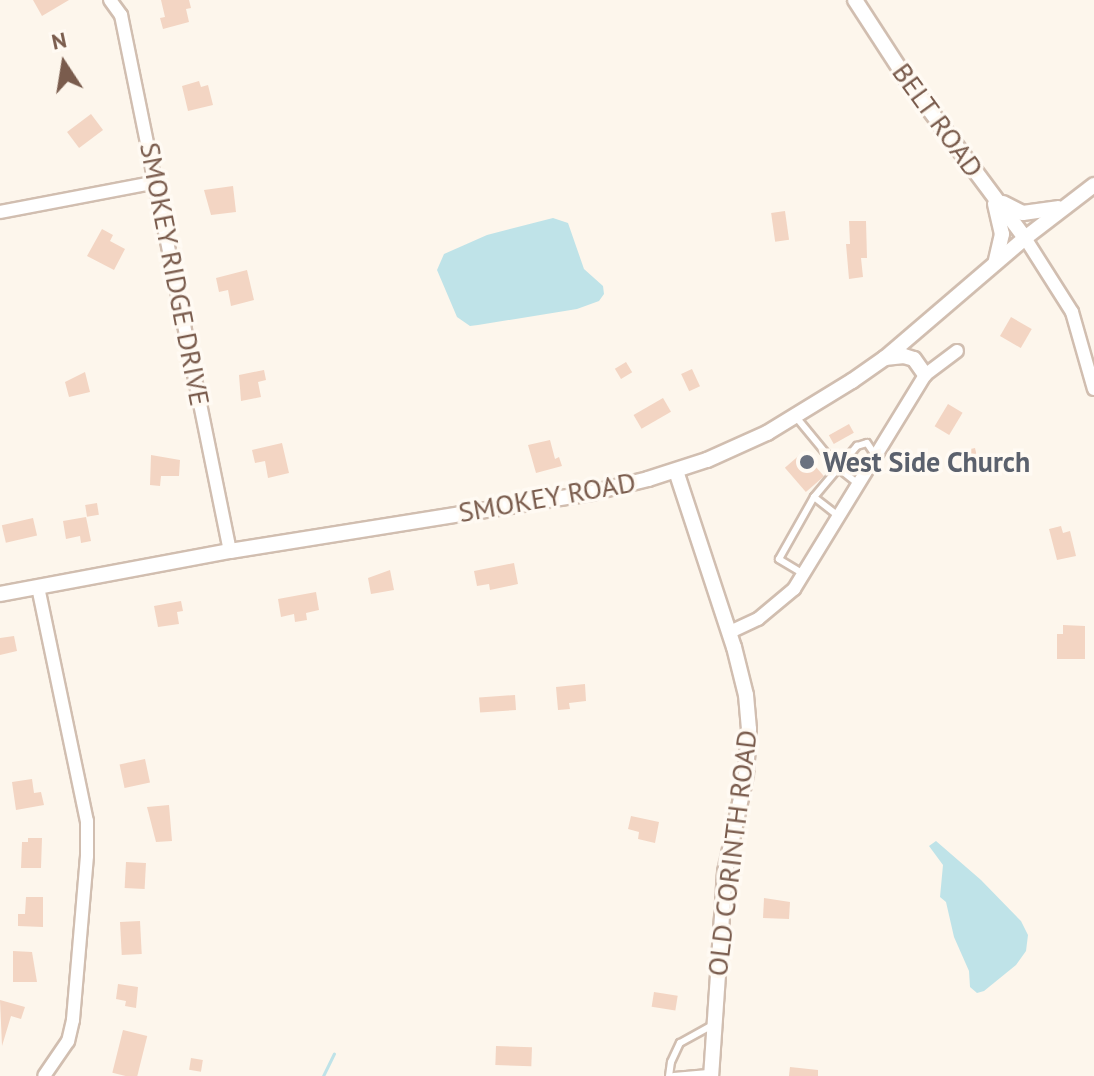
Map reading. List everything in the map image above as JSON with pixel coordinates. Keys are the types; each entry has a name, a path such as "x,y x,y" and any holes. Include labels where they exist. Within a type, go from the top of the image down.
{"street":[{"name":"SMOKEY RIDGE DRIVE","path":"110,0 121,15 230,551"},
{"name":"BELT ROAD","path":"855,0 905,77 1025,238"},
{"path":"0,212 157,182"},
{"name":"SMOKEY ROAD","path":"0,594 230,551 591,493 676,471 737,447 796,417 885,358 996,261 1094,185"},
{"path":"993,196 1010,209 1023,213 1051,212 1066,205"},
{"path":"993,196 1002,234 996,261"},
{"path":"1025,238 1072,312 1094,389"},
{"path":"730,632 758,619 782,602 925,375 957,351"},
{"path":"885,358 904,356 914,359 925,375"},
{"name":"OLD CORINTH ROAD","path":"676,471 730,632 746,695 749,729 746,775 725,872 711,1075"},
{"path":"38,587 87,821 87,856 73,1020 68,1041 44,1076"}],"lane":[{"path":"796,417 838,468 857,483"},
{"path":"802,573 779,559 814,497 857,446 867,443 875,455"},
{"path":"814,497 837,515"},
{"path":"711,1075 672,1076 671,1062 680,1043 714,1024"}],"water":[{"path":"553,218 568,223 584,269 603,286 604,294 599,301 577,309 470,326 457,317 437,270 444,254 487,235"},
{"path":"936,841 981,880 1021,921 1028,935 1026,951 1016,965 984,991 977,993 970,987 969,971 954,937 946,902 940,897 943,865 929,846"}],"building":[{"path":"33,0 69,0 42,16"},
{"path":"161,0 189,0 191,8 186,9 189,22 163,29 160,18 165,17"},
{"path":"199,81 201,87 208,85 213,105 188,111 182,86"},
{"path":"91,114 103,130 79,148 67,132"},
{"path":"233,186 236,212 211,215 204,190"},
{"path":"785,211 789,240 775,242 771,213"},
{"path":"849,221 866,221 867,258 861,258 863,277 849,279 846,244 850,244"},
{"path":"102,229 113,235 110,241 125,249 114,270 87,256"},
{"path":"247,270 254,300 231,306 228,290 219,292 216,278"},
{"path":"1011,317 1032,329 1021,348 1000,336"},
{"path":"626,362 632,372 621,379 615,369"},
{"path":"692,369 700,386 689,391 681,374"},
{"path":"264,370 266,380 258,382 261,397 241,401 239,375"},
{"path":"85,372 90,392 69,397 65,382"},
{"path":"663,398 671,412 642,429 634,415"},
{"path":"948,404 963,413 949,435 935,426"},
{"path":"849,424 854,433 834,444 829,435"},
{"path":"550,440 555,459 559,457 562,466 536,473 528,445"},
{"path":"282,443 289,473 268,478 265,461 255,463 252,450"},
{"path":"975,448 978,461 962,464 959,452"},
{"path":"803,452 824,476 806,492 785,468"},
{"path":"151,455 180,460 179,476 161,476 160,486 150,485"},
{"path":"97,503 99,515 87,517 85,505"},
{"path":"86,517 91,541 81,543 80,536 66,539 63,521"},
{"path":"33,518 37,536 6,543 2,525"},
{"path":"1061,526 1063,533 1070,531 1076,556 1057,560 1049,529"},
{"path":"514,563 518,584 490,590 489,584 477,586 474,571"},
{"path":"390,570 394,590 371,594 368,578"},
{"path":"316,592 319,610 306,613 307,620 295,622 294,614 281,617 278,599"},
{"path":"181,601 183,611 177,612 179,624 158,627 154,606"},
{"path":"1063,625 1085,626 1085,659 1057,659 1057,634 1063,634"},
{"path":"14,636 17,651 0,655 0,638"},
{"path":"585,684 586,701 569,703 570,709 558,710 556,687"},
{"path":"515,695 516,710 480,712 479,698"},
{"path":"145,759 150,782 125,788 120,764"},
{"path":"32,779 34,793 41,792 44,805 16,810 12,782"},
{"path":"169,805 172,841 156,842 147,807"},
{"path":"631,816 659,822 655,843 638,839 639,832 628,829"},
{"path":"28,838 42,838 41,868 21,868 22,842 28,842"},
{"path":"126,862 146,863 145,889 125,888"},
{"path":"26,897 43,897 43,927 18,926 18,914 25,914"},
{"path":"764,898 790,902 789,919 763,918"},
{"path":"140,921 142,954 122,955 120,922"},
{"path":"13,951 32,952 37,982 13,982"},
{"path":"118,984 138,987 136,1008 125,1006 126,1001 116,999"},
{"path":"654,992 678,996 675,1011 652,1007"},
{"path":"0,1000 25,1007 21,1019 11,1016 2,1046"},
{"path":"123,1030 147,1036 137,1076 112,1073"},
{"path":"496,1046 532,1047 531,1066 495,1065"},
{"path":"191,1058 203,1060 201,1072 189,1070"},
{"path":"790,1067 818,1070 818,1076 789,1076"}],"waterway":[{"path":"323,1076 334,1053"}],"place":[{"name":"West Side Church","path":"807,462"}]}
